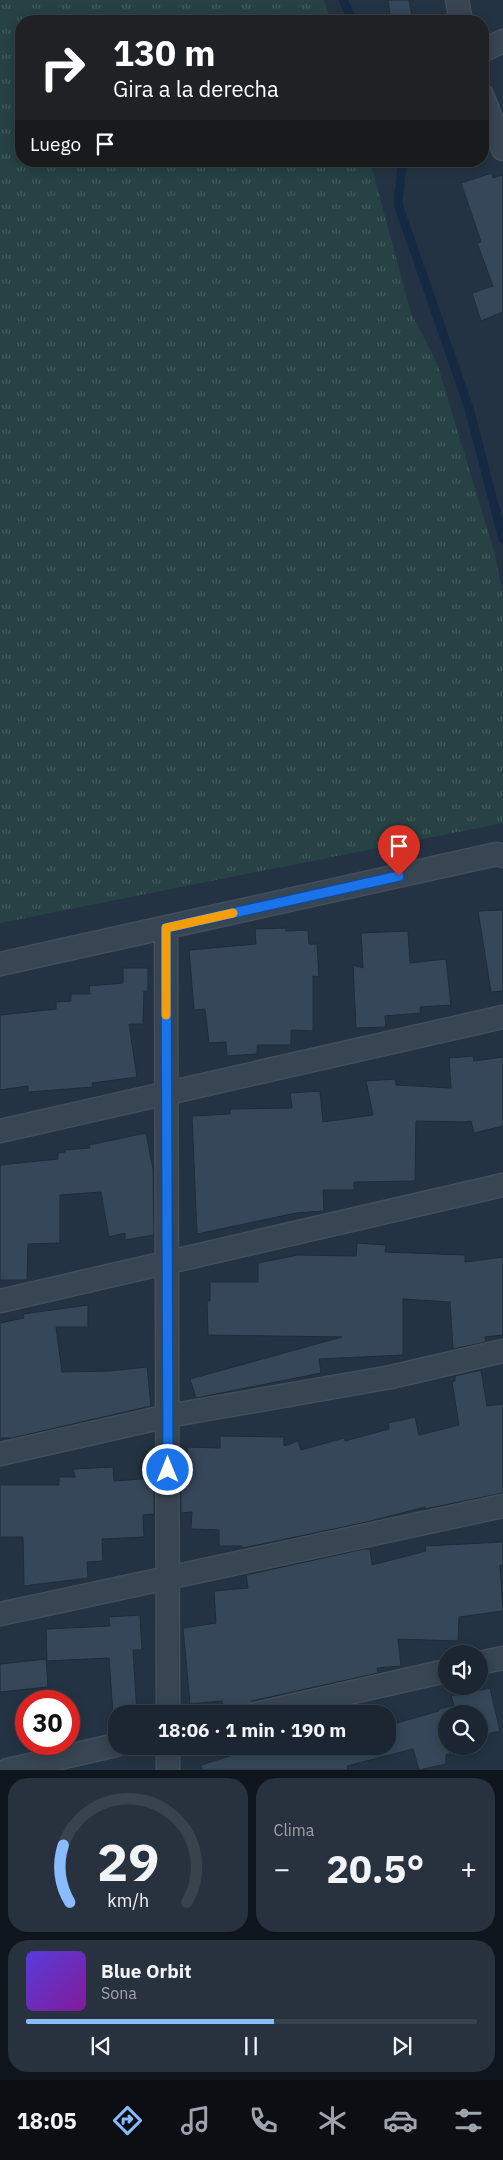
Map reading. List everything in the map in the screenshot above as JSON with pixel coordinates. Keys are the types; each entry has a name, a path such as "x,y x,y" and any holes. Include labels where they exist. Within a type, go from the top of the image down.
{"street":[{"path":"457,0 460,15"},
{"path":"489,48 503,41"},
{"path":"489,113 503,149"},
{"path":"0,964 497,854 503,856"},
{"path":"166,928 168,1705"},
{"path":"0,1131 503,1017"},
{"path":"0,1300 503,1185"},
{"path":"0,1454 168,1416 391,1377 503,1351"},
{"path":"0,1614 503,1506"},
{"path":"488,1661 503,1658"},
{"path":"296,1705 438,1673"},
{"path":"8,1770 108,1747"},
{"path":"168,1755 168,1770"}],"green space":[{"path":"0,0 324,0 329,15 15,15 15,167 372,167 411,313 437,363 495,555 503,595 503,823 0,923"}],"building":[{"path":"388,0 409,0 412,15 390,15"},
{"path":"492,173 493,178 503,175 503,312 481,321 472,293 493,286 477,243 481,242 461,183"},
{"path":"503,910 503,991 491,992 478,911"},
{"path":"286,928 286,931 308,930 309,944 317,944 319,977 313,976 313,1031 291,1030 291,1045 257,1045 257,1054 227,1056 226,1042 209,1043 205,1009 194,1010 189,950 256,944 255,929"},
{"path":"408,931 410,963 446,959 451,1005 420,1007 421,1013 385,1016 386,1027 356,1028 353,965 363,968 361,933"},
{"path":"123,968 148,968 148,991 144,991 143,1024 129,1024 137,1077 92,1083 93,1087 28,1092 28,1086 0,1090 0,1015 56,1009 56,1002 71,1001 71,994 90,994 89,986 123,983"},
{"path":"473,1056 474,1061 503,1057 503,1126 474,1133 471,1121 416,1121 415,1181 354,1182 354,1190 323,1190 324,1211 296,1213 197,1234 192,1116 230,1114 230,1109 292,1108 290,1093 320,1091 323,1122 373,1115 366,1081 395,1079 396,1085 451,1088 449,1058"},
{"path":"146,1133 153,1169 154,1235 125,1240 125,1233 109,1237 101,1192 60,1195 60,1243 28,1244 27,1280 0,1280 0,1165 58,1159 58,1153 65,1152 65,1150 90,1148 89,1145"},
{"path":"357,1243 386,1245 385,1252 465,1255 465,1262 503,1257 503,1335 485,1337 486,1342 453,1349 450,1302 403,1299 403,1355 319,1359 321,1373 196,1398 190,1379 342,1337 208,1335 207,1301 210,1301 210,1282 258,1282 258,1263 298,1255 356,1256"},
{"path":"88,1305 88,1327 56,1327 62,1372 109,1371 147,1367 151,1406 12,1438 0,1438 0,1323 24,1318 23,1314"},
{"path":"481,1370 487,1406 503,1404 503,1493 425,1509 425,1507 367,1522 243,1548 242,1546 219,1546 219,1530 191,1529 192,1512 181,1513 181,1476 187,1476 187,1447 220,1448 220,1436 284,1437 284,1446 298,1441 301,1450 344,1438 345,1441 389,1429 388,1423 415,1417 419,1435 459,1425 452,1382 455,1381 455,1376"},
{"path":"113,1467 114,1481 154,1478 154,1514 143,1515 144,1537 102,1539 103,1561 87,1562 88,1578 24,1586 23,1537 0,1537 0,1485 59,1485 59,1477 75,1477 73,1469"},
{"path":"503,1542 503,1565 500,1565 503,1611 459,1617 458,1641 398,1639 401,1666 377,1668 378,1673 252,1701 248,1705 222,1705 222,1701 190,1704 183,1628 216,1623 214,1591 248,1588 246,1575 364,1549 370,1549 372,1565 426,1551 425,1546"},
{"path":"140,1615 142,1650 133,1650 136,1705 112,1705 109,1658 47,1661 46,1629 110,1626 109,1617"},
{"path":"46,1659 48,1687 0,1692 0,1664"},
{"path":"488,1688 490,1688 500,1731 488,1734 488,1705 454,1705 451,1696 488,1695"},
{"path":"438,1711 438,1755 446,1755 446,1764 419,1770 413,1749 396,1753 396,1723"},
{"path":"233,1755 390,1755 347,1766 348,1770 202,1770 201,1765"}],"waterway":[{"path":"343,0 350,15"},
{"path":"399,196 402,167"},
{"path":"399,191 398,204 469,408 503,539"}],"slow traffic":[{"path":"166,1015 166,928 233,913"}],"route":[{"path":"168,1470 166,928 399,876"}]}
